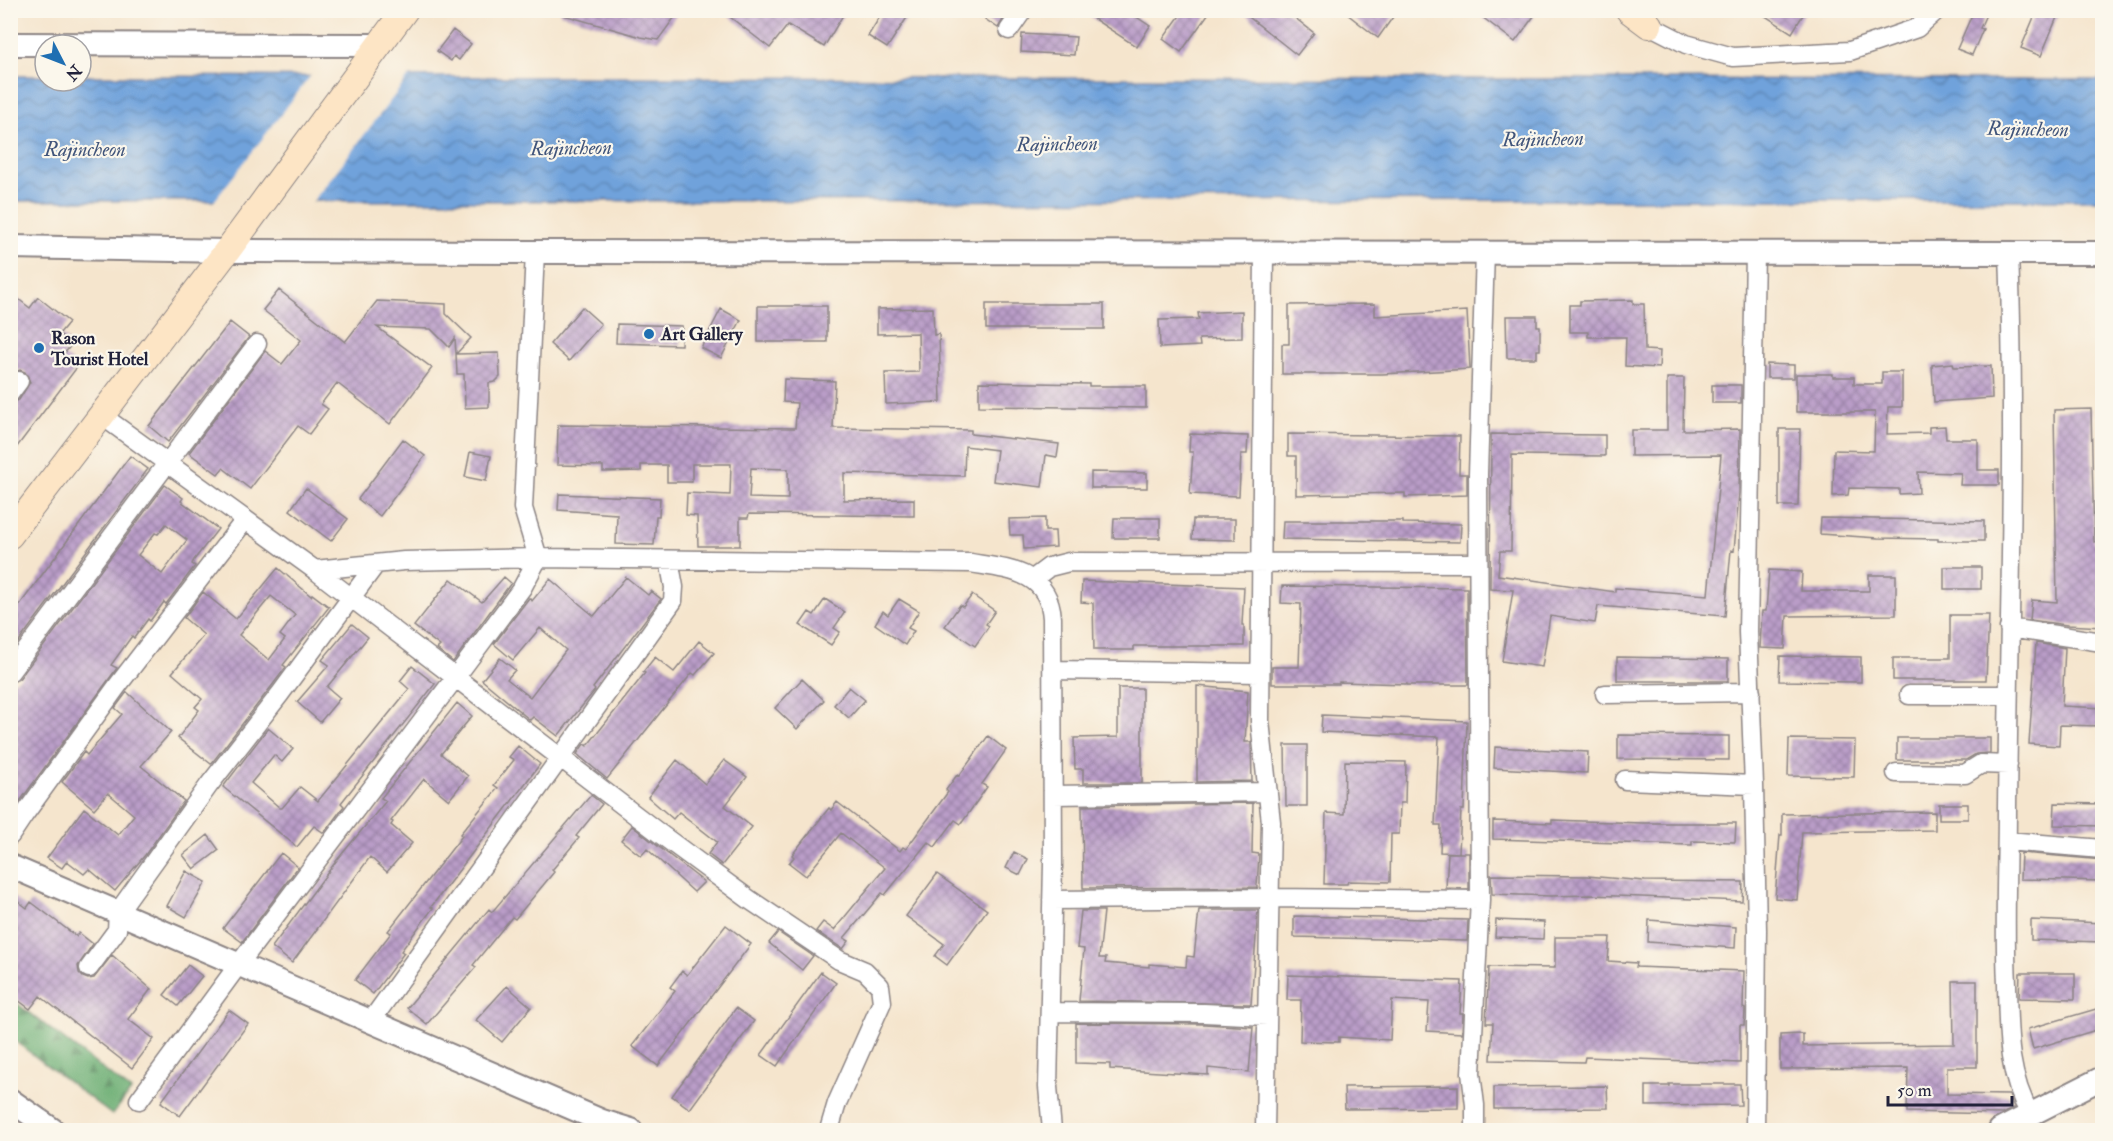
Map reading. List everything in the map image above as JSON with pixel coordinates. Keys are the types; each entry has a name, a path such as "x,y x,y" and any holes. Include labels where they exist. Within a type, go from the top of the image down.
{"main road":[{"path":"10,535 227,251 405,10"}],"street":[{"path":"1009,30 1023,10"},
{"path":"1639,18 1686,44 1733,57 1743,57 1850,51 1917,28 1937,10"},
{"path":"10,44 380,45"},
{"path":"10,247 227,251 535,252 2103,253"},
{"path":"139,1100 456,678 522,588 538,558 523,508 535,252"},
{"path":"1264,252 1260,721 1271,822 1265,1131"},
{"path":"1475,1131 1471,1073 1480,900 1478,474 1485,252"},
{"path":"1755,253 1748,632 1757,930 1755,1131"},
{"path":"2009,253 2013,485 2008,695 2006,959 2009,1054 2020,1098 2031,1116"},
{"path":"10,672 257,344"},
{"path":"101,415 315,570 750,900 839,960 865,971 880,986 882,1002 837,1102 829,1131"},
{"path":"10,836 118,686 245,520"},
{"path":"315,570 404,561 538,558 971,563 1016,571 1034,579 1051,604 1053,795 1048,1087 1052,1131"},
{"path":"370,1021 673,601 674,588 669,560"},
{"path":"1034,579 1049,567 1069,562 1478,563"},
{"path":"89,968 117,930 118,912 209,785 376,564"},
{"path":"2009,628 2103,642"},
{"path":"1053,670 1260,673"},
{"path":"1605,694 1751,692"},
{"path":"1909,695 2008,695"},
{"path":"1896,773 1965,774 1981,764 2008,765"},
{"path":"1625,780 1754,784"},
{"path":"1053,795 1268,792"},
{"path":"2007,841 2103,849"},
{"path":"10,866 631,1131"},
{"path":"1052,900 1270,898 1480,900"},
{"path":"1050,1012 1204,1013 1268,1016"},
{"path":"2000,1131 2103,1078"},
{"path":"10,1100 53,1131"}],"green space":[{"path":"11,999 131,1091 112,1115 11,1038"}],"water":[{"name":"Rajincheon","path":"11,76 33,76 33,93 93,93 93,76 2102,80 2102,200 11,201"}],"pier":[{"path":"312,74 411,74 311,204 212,204"}],"building":[{"path":"560,10 680,10 658,40 560,14"},
{"path":"721,10 846,10 824,47 788,25 770,48"},
{"path":"884,10 912,10 887,48 868,36"},
{"path":"990,10 1009,10 998,28 985,19"},
{"path":"1080,10 1126,10 1150,26 1137,47"},
{"path":"1184,10 1211,10 1181,52 1163,39"},
{"path":"1240,10 1285,10 1314,33 1297,55"},
{"path":"1342,10 1398,10 1378,38"},
{"path":"1473,10 1527,10 1534,16 1515,42"},
{"path":"1756,10 1806,10 1792,33"},
{"path":"1974,10 1988,10 1972,55 1957,49"},
{"path":"2037,10 2060,10 2041,56 2021,48"},
{"path":"453,30 471,44 459,60 454,56 451,61 437,51"},
{"path":"1022,34 1076,37 1074,55 1021,52"},
{"path":"279,290 345,342 377,301 446,304 446,314 471,338 456,354 455,338 449,347 431,329 377,327 432,368 390,424 337,383 321,404 328,409 309,434 298,426 250,489 223,468 218,474 189,453 265,351 282,364 301,340 263,310"},
{"name":"Rason Tourist Hotel","path":"38,297 69,322 59,334 72,344 63,355 78,366 10,456 10,404 19,400 30,382 25,372 20,370 10,374 10,307 17,298 30,308"},
{"path":"1633,300 1633,304 1644,304 1645,350 1660,351 1659,368 1625,366 1626,337 1588,337 1588,332 1570,332 1570,305 1580,305 1580,301"},
{"path":"986,304 1104,304 1104,329 986,329"},
{"path":"1375,304 1375,316 1467,311 1470,369 1382,374 1282,374 1282,344 1289,344 1289,305"},
{"path":"758,306 827,306 827,342 758,342"},
{"path":"582,307 601,324 569,361 550,344"},
{"path":"933,308 934,335 939,334 941,402 886,404 885,373 919,372 918,333 877,334 877,309"},
{"path":"721,309 741,320 721,358 701,348"},
{"path":"1242,311 1242,338 1199,339 1200,346 1160,348 1159,320 1199,319 1198,313"},
{"path":"1506,316 1537,316 1537,326 1540,326 1540,350 1537,350 1537,358 1507,358"},
{"path":"230,322 249,337 168,442 149,426"},
{"name":"Art Gallery","path":"617,324 682,326 681,345 616,343"},
{"path":"499,353 500,377 495,382 489,383 489,407 465,408 464,374 457,374 456,354"},
{"path":"1953,363 1954,367 1991,366 1992,398 1934,402 1932,365"},
{"path":"1767,364 1794,365 1794,378 1767,378"},
{"path":"1882,372 1902,372 1902,407 1888,407 1887,434 1929,433 1929,427 1945,426 1946,439 1978,439 1978,470 1999,470 1999,485 1960,485 1961,473 1918,472 1919,493 1899,494 1899,489 1849,488 1848,495 1833,496 1834,450 1874,451 1875,412 1796,412 1796,374 1833,374 1833,377 1854,377 1854,384 1882,384"},
{"path":"1667,378 1684,378 1683,430 1740,429 1739,493 1725,616 1598,606 1595,623 1550,616 1542,667 1502,661 1513,590 1490,589 1491,434 1605,435 1605,456 1512,455 1511,551 1500,551 1498,575 1615,592 1615,588 1708,595 1721,455 1631,456 1631,430 1667,430"},
{"path":"784,379 835,381 833,428 971,430 971,434 1059,444 1057,457 1046,455 1042,487 993,481 997,450 965,446 964,476 844,473 844,500 914,499 914,516 749,514 748,518 740,518 740,546 698,546 697,516 686,515 687,493 730,495 731,464 692,464 692,482 667,482 667,465 641,465 641,471 603,472 603,466 557,465 558,425 795,428 797,403 783,402","holes":["751,468 788,469 788,499 749,498"]},
{"path":"979,382 1146,386 1146,408 979,406"},
{"path":"1712,385 1741,385 1741,403 1712,403"},
{"path":"2091,409 2094,542 2103,541 2102,627 2030,620 2032,600 2057,602 2054,410"},
{"path":"1779,429 1800,429 1798,506 1779,506"},
{"path":"1190,434 1248,436 1247,454 1241,454 1239,496 1190,494 1193,452 1189,452"},
{"path":"1288,434 1460,436 1459,474 1467,474 1467,495 1405,497 1405,493 1296,495 1296,456 1288,456"},
{"path":"403,439 425,456 380,516 358,499"},
{"path":"470,452 491,456 486,481 465,477"},
{"path":"130,456 148,469 10,653 10,618"},
{"path":"1091,472 1147,473 1147,488 1091,488"},
{"path":"165,485 183,498 181,501 218,529 194,560 192,564 195,566 166,604 164,602 134,638 132,636 111,665 117,668 10,815 10,683 19,679","holes":["166,524 187,540 162,574 138,555 155,533 158,534"]},
{"path":"306,488 348,519 331,541 290,510"},
{"path":"559,494 660,498 654,545 616,544 617,514 558,510"},
{"path":"1045,518 1045,531 1055,531 1056,547 1024,549 1023,535 1010,535 1009,519"},
{"path":"1114,518 1160,518 1160,538 1113,538"},
{"path":"1821,518 1984,521 1984,541 1938,541 1938,539 1820,534"},
{"path":"1193,519 1235,519 1235,540 1192,539"},
{"path":"1283,521 1403,521 1403,523 1461,524 1460,542 1282,539"},
{"path":"1944,567 1981,567 1981,589 1944,589"},
{"path":"278,568 311,596 312,594 329,607 283,665 286,667 211,764 178,738 199,710 195,707 202,699 172,673 204,635 184,618 203,592 236,619","holes":["271,596 295,615 280,635 285,639 269,660 239,635"]},
{"path":"1769,570 1802,572 1801,591 1869,591 1869,575 1896,575 1896,615 1787,616 1785,649 1760,648 1762,611 1766,611"},
{"path":"504,577 511,583 453,662 437,649 440,646 414,626 451,579 482,602"},
{"path":"626,577 648,595 651,591 661,599 593,688 595,690 558,736 533,717 530,720 482,680 500,658 515,670 507,679 530,697 566,650 540,628 513,660 494,644 529,598 532,601 550,579 594,616"},
{"path":"1082,581 1244,587 1242,625 1244,625 1244,646 1134,646 1134,650 1094,650 1093,603 1081,602"},
{"path":"1282,586 1467,588 1468,685 1339,682 1339,684 1272,684 1272,667 1299,667 1301,604 1281,603"},
{"path":"972,595 995,611 986,624 989,626 975,646 945,626 960,605 963,607"},
{"path":"825,599 845,612 834,628 840,632 831,645 800,625 809,612 814,615"},
{"path":"899,599 919,611 908,628 914,631 905,645 875,624 883,611 888,615"},
{"path":"1950,615 1989,615 1986,680 1893,680 1893,658 1950,658"},
{"path":"352,624 368,637 327,687 340,698 320,722 297,702 329,665 322,660"},
{"path":"699,641 714,653 695,675 692,673 607,779 577,754 584,744 587,746 655,657 674,672"},
{"path":"2036,643 2065,648 2062,706 2103,708 2103,726 2060,725 2059,746 2029,744"},
{"path":"1780,656 1861,657 1861,682 1779,681"},
{"path":"1617,657 1728,659 1728,681 1617,681"},
{"path":"412,666 435,684 341,803 344,806 324,833 314,826 297,847 223,787 268,728 293,749 282,762 274,755 251,783 280,808 300,787 318,801 409,689 400,681"},
{"path":"802,679 824,700 797,729 775,708"},
{"path":"1197,686 1248,691 1245,742 1251,742 1252,781 1197,782"},
{"path":"849,687 865,700 849,718 834,705"},
{"path":"1118,688 1142,688 1142,783 1083,783 1083,769 1075,769 1074,738 1118,737"},
{"path":"127,692 171,732 141,766 184,801 145,855 115,891 89,869 84,874 67,861 62,868 47,858 84,808 118,835 134,815 108,793 94,809 62,782 84,752 87,755 122,714 115,708"},
{"path":"457,703 472,716 441,754 468,776 449,800 424,779 391,821 393,822 391,825 412,843 387,872 370,857 292,963 272,947 337,860 386,801 381,798"},
{"path":"1322,715 1467,721 1464,810 1461,810 1459,853 1440,852 1441,825 1435,825 1439,737 1321,732"},
{"path":"1618,735 1729,736 1729,760 1618,759"},
{"path":"988,736 1006,750 982,784 987,787 961,824 955,820 935,847 928,842 885,895 882,893 844,938 849,941 843,949 816,931 823,922 834,930 885,868 841,833 806,876 789,863 794,857 792,855 829,808 831,810 837,802 900,851 903,847 906,849 948,792 946,790"},
{"path":"1897,738 1990,738 1990,753 1976,754 1966,760 1897,760"},
{"path":"1789,739 1855,740 1854,777 1788,776"},
{"path":"1285,745 1307,745 1307,806 1286,806"},
{"path":"518,746 540,764 431,907 433,908 401,951 404,953 373,994 355,980 391,933 388,931 462,836 460,834 498,788 494,785 514,760 509,757"},
{"path":"1495,747 1588,752 1587,773 1494,768"},
{"path":"677,760 705,784 724,760 747,777 725,806 752,827 722,865 708,854 717,842 679,812 673,819 648,797"},
{"path":"1345,761 1406,762 1405,803 1400,803 1399,834 1391,834 1390,882 1348,881 1347,884 1324,884 1326,813 1344,814"},
{"path":"591,795 602,804 576,836 579,838 552,870 554,872 515,919 512,917 473,965 476,967 427,1024 407,1008 489,909 492,912"},
{"path":"1253,803 1252,853 1259,854 1257,887 1083,888 1082,806"},
{"path":"2055,803 2103,804 2103,826 2054,825"},
{"path":"1939,804 1968,804 1968,819 1939,819"},
{"path":"1935,812 1935,830 1802,832 1797,900 1775,898 1782,814"},
{"path":"1552,820 1736,823 1735,842 1692,841 1692,845 1493,839 1493,821 1552,823"},
{"path":"632,826 704,882 694,892 647,849 641,856 621,840"},
{"path":"208,835 219,850 194,869 183,855"},
{"path":"1014,852 1028,859 1020,875 1006,868"},
{"path":"281,853 298,867 242,942 223,928"},
{"path":"1448,853 1469,853 1469,889 1446,888"},
{"path":"2021,853 2103,860 2103,881 2020,879"},
{"path":"186,871 206,882 186,917 167,906"},
{"path":"937,874 987,910 947,965 935,956 944,944 906,916"},
{"path":"1491,875 1743,882 1742,901 1492,894"},
{"path":"10,895 27,908 31,902 76,936 79,933 93,944 78,966 79,973 83,977 94,978 112,955 151,989 128,1019 154,1039 132,1068 40,996 30,1009 10,994"},
{"path":"1199,910 1258,910 1251,1004 1079,1001 1084,949 1077,948 1081,911 1104,911 1099,958 1106,958 1105,963 1149,967 1149,964 1186,967 1187,956 1194,957"},
{"path":"1294,916 1468,920 1467,941 1294,937"},
{"path":"1496,920 1544,922 1543,939 1495,937"},
{"path":"1649,920 1736,927 1735,948 1648,942"},
{"path":"2031,920 2103,923 2103,942 2031,940"},
{"path":"726,925 751,944 658,1066 632,1046 675,991 670,987 682,971 687,975"},
{"path":"778,932 813,956 802,970 769,943"},
{"path":"1555,937 1610,937 1608,961 1637,963 1636,967 1744,971 1743,1008 1745,1009 1744,1025 1740,1025 1740,1063 1585,1057 1584,1062 1491,1060 1493,1023 1486,1023 1489,967 1555,968"},
{"path":"188,965 202,976 178,1006 164,995"},
{"path":"821,972 836,983 777,1066 761,1055"},
{"path":"2020,973 2075,973 2075,999 2019,998"},
{"path":"1288,975 1462,981 1460,1013 1463,1013 1462,1033 1427,1031 1429,1002 1392,1000 1390,1040 1339,1037 1339,1042 1300,1041 1301,1000 1287,1000"},
{"path":"1953,981 1977,981 1977,1067 1947,1067 1947,1094 2009,1095 2014,1108 2002,1114 1907,1112 1908,1068 1780,1069 1780,1035 1803,1034 1803,1046 1954,1044"},
{"path":"507,986 531,1007 502,1042 476,1020"},
{"path":"2103,1007 2103,1028 2033,1049 2028,1029"},
{"path":"736,1008 754,1021 690,1109 672,1096"},
{"path":"229,1010 248,1024 180,1116 161,1102"},
{"path":"1076,1023 1204,1024 1253,1027 1249,1072 1208,1068 1208,1075 1110,1069 1110,1064 1076,1063"},
{"path":"1669,1084 1740,1084 1741,1105 1646,1106 1646,1086 1669,1086"},
{"path":"1458,1086 1458,1108 1345,1109 1344,1087"},
{"path":"1607,1086 1608,1108 1494,1109 1494,1087"}],"place":[{"name":"Art Gallery","path":"649,334"},
{"name":"Rason Tourist Hotel","path":"39,348"}]}
